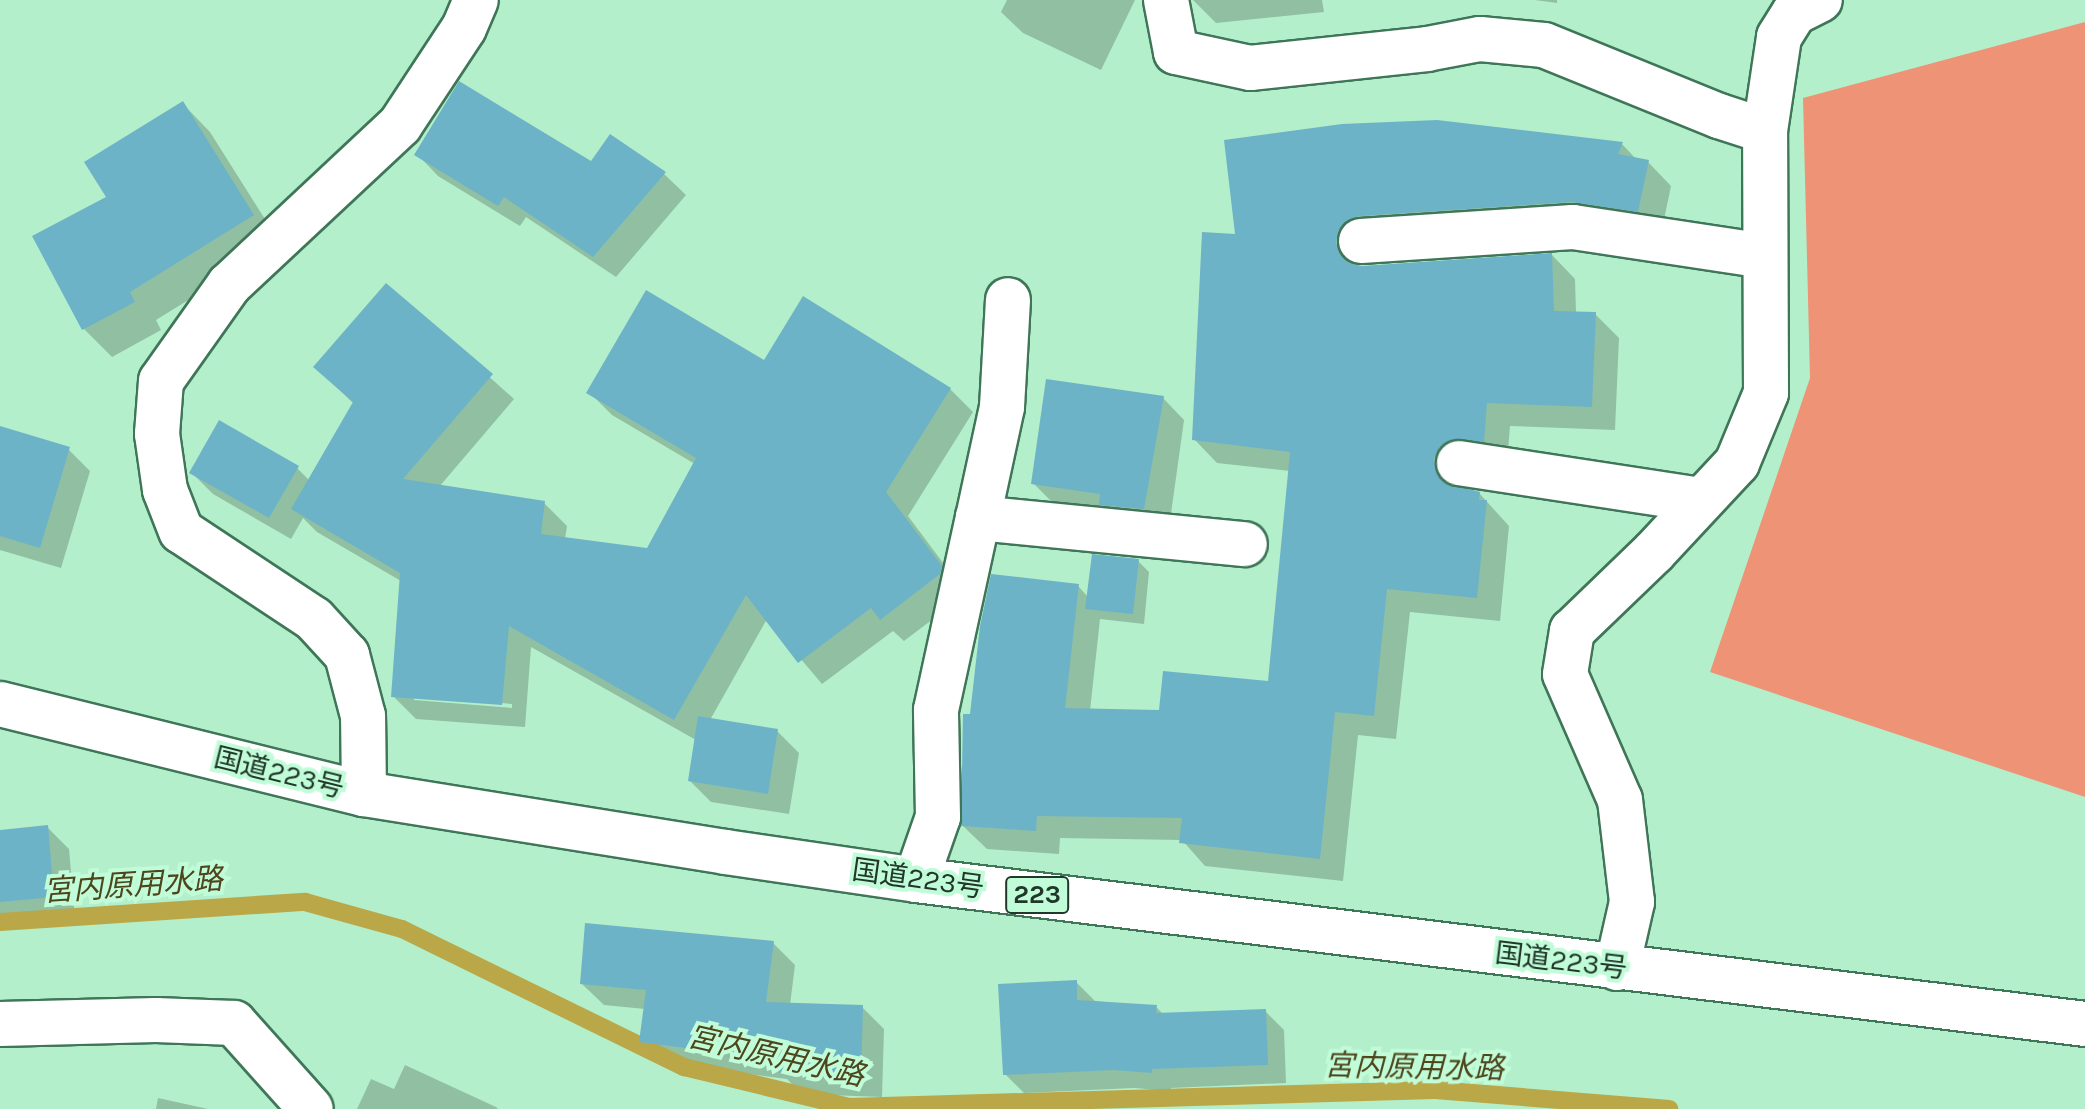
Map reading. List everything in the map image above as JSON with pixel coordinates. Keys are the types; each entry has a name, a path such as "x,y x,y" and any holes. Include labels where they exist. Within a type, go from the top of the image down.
{"main road":[{"path":"364,794 363,716 347,655 314,619 181,531 165,490 157,434 161,381 229,285 400,125 464,28 476,0"},
{"path":"1166,0 1176,52 1250,68 1427,49 1480,39 1544,45 1719,116 1765,131"},
{"path":"1617,968 1632,902 1620,800 1565,674 1572,631 1654,552 1737,463 1766,393 1765,131 1779,37 1794,13 1820,0"},
{"path":"1361,241 1573,227 1765,256"},
{"path":"916,880 938,817 936,710 1002,407 1008,300"},
{"path":"1459,463 1700,500"},
{"path":"978,518 1245,544"},
{"name":"国道223号","path":"0,704 364,794 916,880 2085,1024"},
{"path":"0,1024 156,1020 234,1023 311,1109"}],"shaded area":[{"path":"2085,22 2085,797 1710,672 1810,378 1803,98"}],"building":[{"path":"459,81 591,161 610,134 666,172 593,257 504,197 498,206 414,155"},
{"path":"183,101 254,215 130,292 135,302 82,330 32,236 106,197 84,162"},
{"path":"1437,120 1623,142 1618,154 1649,160 1638,212 1571,202 1359,216 1347,221 1338,231 1336,243 1340,254 1349,263 1362,266 1552,253 1554,311 1596,312 1592,407 1487,403 1484,442 1451,440 1439,448 1434,458 1436,471 1443,482 1480,492 1479,500 1487,500 1477,598 1387,589 1374,716 1335,712 1320,859 1179,843 1182,818 1037,816 1036,831 961,826 963,714 970,714 980,626 991,574 1079,584 1065,708 1159,710 1163,671 1268,681 1290,452 1192,440 1202,232 1235,234 1224,140 1342,124"},
{"path":"386,283 493,374 403,479 545,501 541,534 647,548 696,458 586,393 646,290 764,360 803,296 951,388 886,492 942,566 940,574 880,620 871,608 798,663 746,595 674,720 509,626 502,705 391,697 400,573 291,509 353,402 313,367"},
{"path":"1046,379 1164,396 1144,509 1099,505 1100,494 1031,484"},
{"path":"219,420 299,466 269,518 189,473"},
{"path":"0,426 70,447 40,548 0,536"},
{"path":"1092,554 1139,559 1133,614 1085,609"},
{"path":"698,716 778,729 768,794 688,781"},
{"path":"48,825 54,897 0,902 0,830"},
{"path":"585,923 774,941 766,1002 863,1005 861,1076 779,1073 779,1060 639,1042 646,990 580,984"},
{"path":"1077,980 1077,1000 1157,1005 1156,1013 1266,1009 1268,1065 1152,1069 1152,1073 1114,1070 1003,1075 998,984"}],"waterway":[{"name":"宮内原用水路","path":"0,922 305,902 402,929 684,1067 849,1107 1435,1090 1669,1109"}]}
